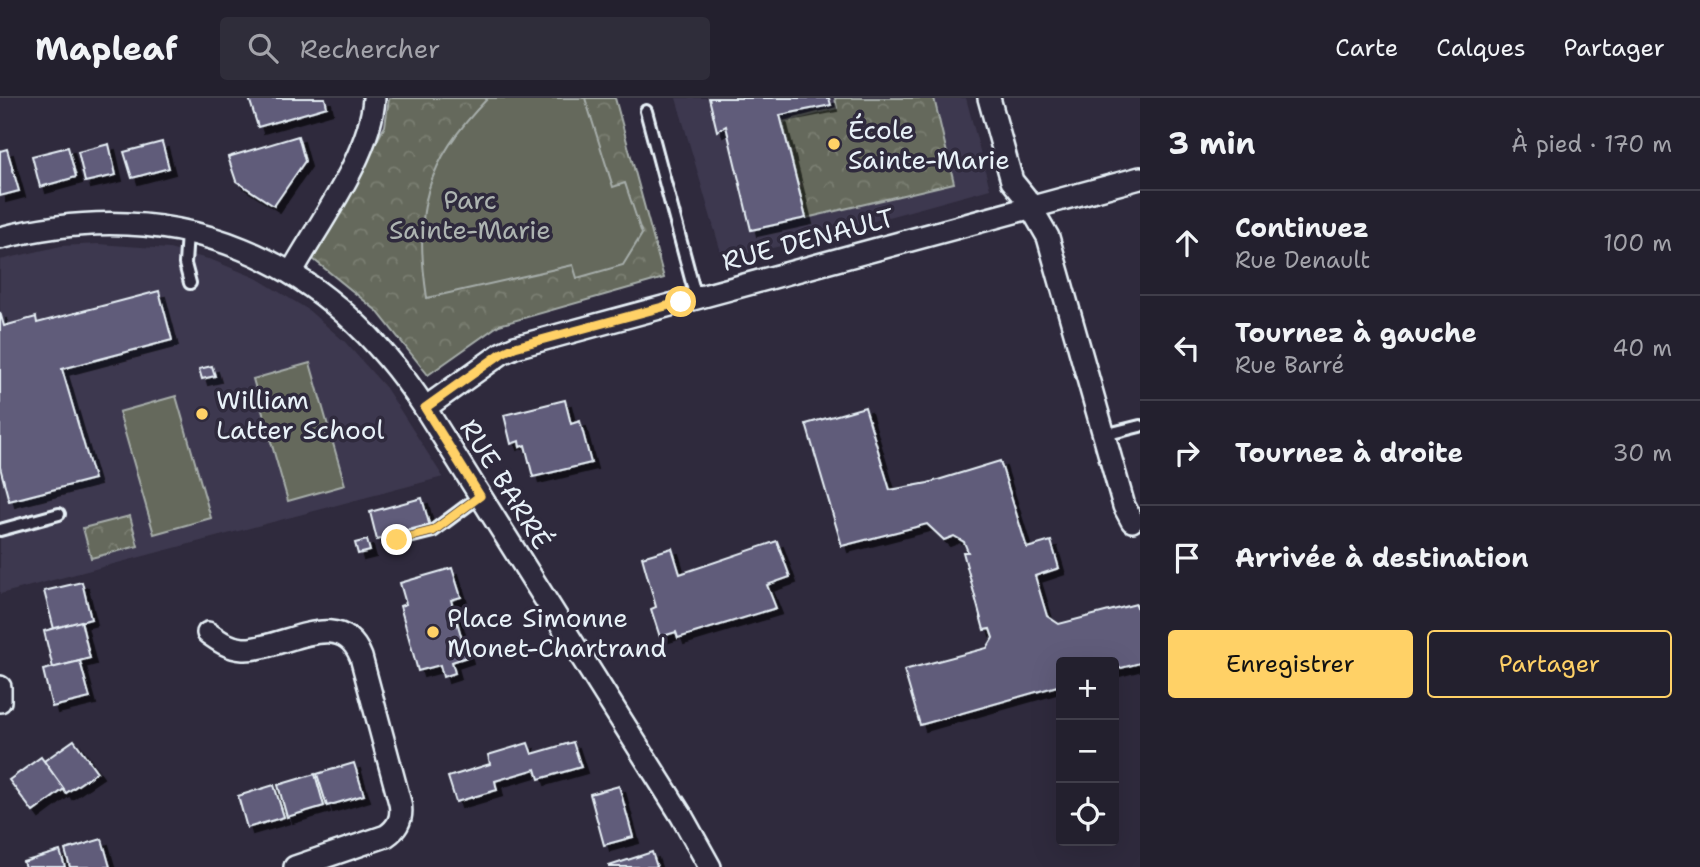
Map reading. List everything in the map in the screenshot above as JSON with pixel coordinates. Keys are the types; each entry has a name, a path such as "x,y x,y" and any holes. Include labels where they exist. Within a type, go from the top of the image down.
{"street":[{"path":"291,273 356,160 368,133 374,98"},
{"path":"989,98 1012,181 1048,237 1124,506 1136,524"},
{"name":"RUE DENAULT","path":"425,408 502,353 515,347 1140,178"},
{"name":"RUE BARRÉ","path":"0,238 38,229 86,223 127,223 187,232 247,251 291,273 332,302 390,358 425,408 694,836 710,867"},
{"path":"208,633 223,644 240,649 254,649 331,631 347,638 356,646 361,657 400,803 400,820 395,829 381,838 295,867"},
{"path":"0,687 0,701"}],"lane":[{"path":"646,111 696,298"},
{"path":"187,232 185,264 190,284"},
{"path":"1104,435 1140,426"},
{"path":"397,540 433,531 480,496"},
{"path":"0,530 59,514"}],"shaded area":[{"name":"École Sainte-Marie","path":"676,98 966,98 990,189 790,244 723,259"},
{"name":"William Latter School","path":"99,244 169,249 212,260 256,278 307,309 345,342 386,388 443,477 0,594 0,260 61,246"}],"green space":[{"name":"Parc Sainte-Marie","path":"389,98 615,98 664,278 499,325 428,375 377,311 313,259 385,126"},
{"path":"488,98 585,98 613,187 625,183 642,234 623,265 577,278 573,265 427,298 422,238 429,189 437,167 450,145"},
{"path":"835,98 934,98 954,183 806,218 783,122 837,108"},
{"path":"310,363 345,485 288,501 253,379"},
{"path":"176,396 211,518 154,534 119,412"},
{"path":"130,516 138,546 91,558 83,528"}],"building":[{"path":"249,98 325,98 327,107 258,127"},
{"path":"709,98 829,98 831,105 780,115 806,218 751,230 726,126 717,131"},
{"path":"298,136 305,161 274,206 236,181 228,157"},
{"path":"162,142 169,168 132,178 124,152"},
{"path":"109,144 116,175 85,182 78,152"},
{"path":"68,147 76,177 40,187 32,156"},
{"path":"7,149 19,191 0,196 0,151"},
{"path":"159,291 172,340 62,369 94,479 9,501 0,467 0,312 4,326 36,317 37,323"},
{"path":"212,366 215,376 202,379 199,369"},
{"path":"565,400 571,424 580,421 591,463 533,477 525,445 520,447 519,441 511,444 504,415"},
{"path":"865,407 890,490 928,483 1000,461 1027,548 1051,541 1059,568 1035,576 1047,616 1059,624 1136,604 1140,617 1140,663 1119,669 1119,657 1056,657 1056,686 920,725 904,670 987,648 993,638 990,629 984,630 963,552 968,552 964,542 954,536 944,540 927,524 842,546 806,424"},
{"path":"422,498 430,527 377,540 370,512"},
{"path":"367,540 370,551 358,554 355,543"},
{"path":"777,541 790,577 767,585 776,608 678,638 676,632 660,637 651,609 656,607 642,557 672,548 680,574"},
{"name":"Place Simonne Monet-Chartrand","path":"452,568 461,597 451,600 467,657 452,662 455,673 443,677 440,665 418,671 400,606 406,604 400,583"},
{"path":"82,582 91,619 54,629 44,591"},
{"path":"81,621 90,658 53,668 44,631"},
{"path":"80,661 90,698 52,707 43,670"},
{"path":"74,740 97,772 66,793 44,761"},
{"path":"573,742 581,767 539,779 536,769 495,781 497,790 456,802 448,777 490,764 488,755 528,743 532,754"},
{"path":"41,757 64,789 33,812 9,780"},
{"path":"354,763 364,795 327,806 317,774"},
{"path":"315,774 324,806 287,817 278,785"},
{"path":"274,785 284,817 247,828 238,796"},
{"path":"619,786 633,837 604,845 590,794"},
{"path":"102,839 110,867 70,867 65,850"},
{"path":"60,851 65,867 25,867 23,862"},
{"path":"652,852 657,867 609,867 609,866"}],"place":[{"name":"École Sainte-Marie","path":"834,144"},
{"name":"William Latter School","path":"202,414"},
{"name":"Place Simonne Monet-Chartrand","path":"433,632"}],"route":[{"path":"397,540 433,531 480,496 425,408 502,353 515,347 681,302"}]}
